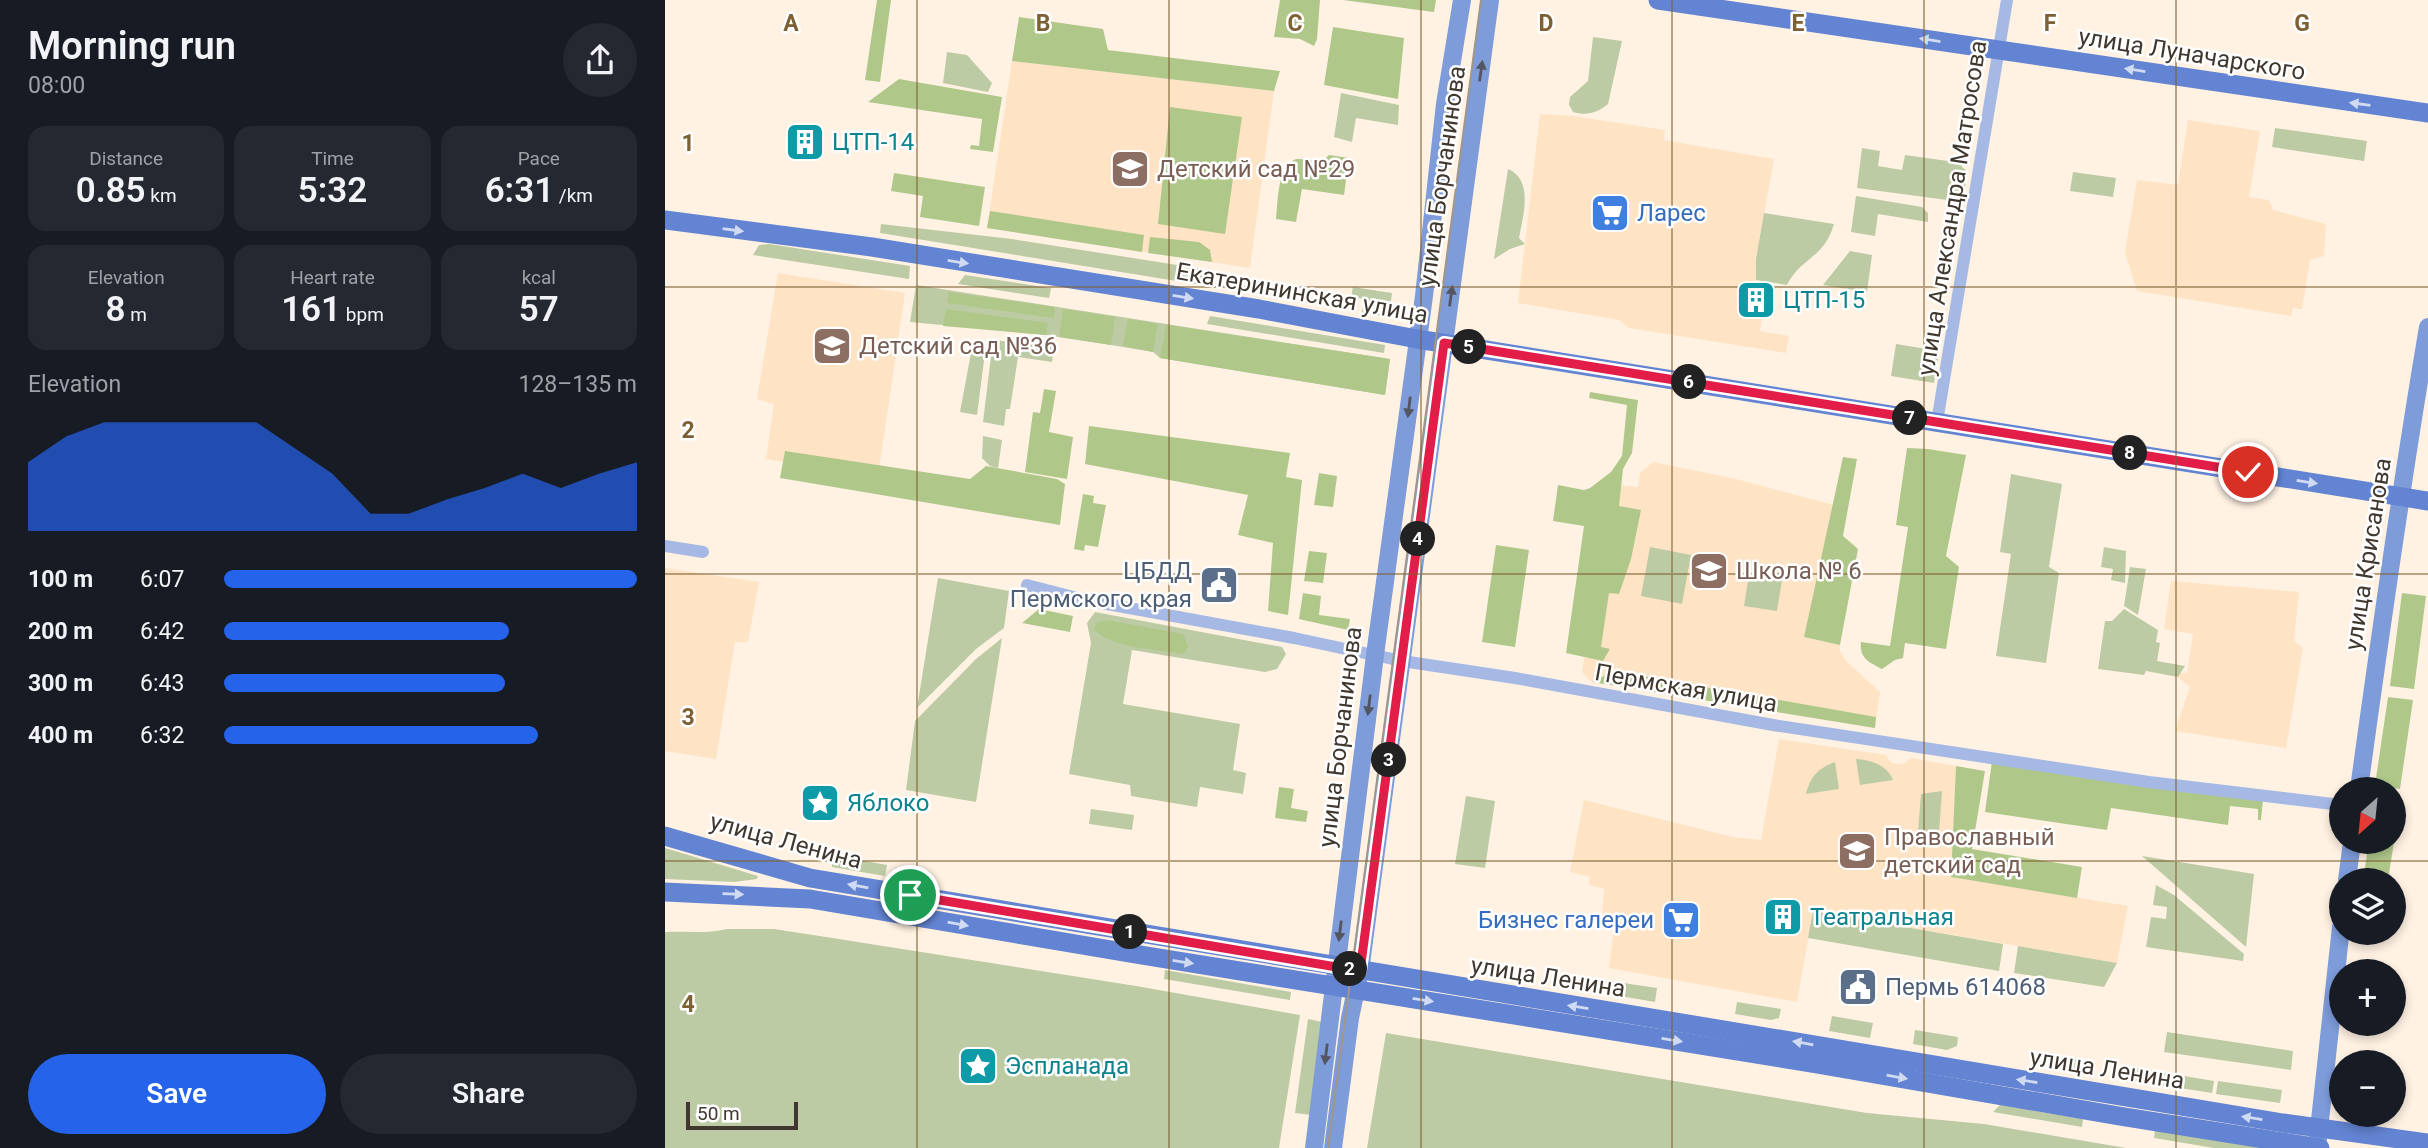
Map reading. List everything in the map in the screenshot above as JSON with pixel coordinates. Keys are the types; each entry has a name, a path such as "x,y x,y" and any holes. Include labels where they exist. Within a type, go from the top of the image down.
{"main road":[{"name":"улица Борчанинова","path":"1314,1148 1445,104 1462,0"},
{"name":"улица Борчанинова","path":"1333,1148 1347,1034 1358,980 1402,661 1490,0"},
{"name":"улица Луначарского","path":"1658,0 2428,113"},
{"name":"Екатерининская улица","path":"665,220 872,247 1259,309 1417,339 2428,501"},
{"name":"улица Крисанова","path":"2361,777 2428,327"},
{"name":"улица Ленина","path":"665,836 810,878 1334,977"},
{"name":"улица Ленина","path":"665,892 810,899 2428,1143"},
{"path":"2318,1148 2339,945"},
{"name":"улица Ленина","path":"1358,980 1818,1064 2318,1148"}],"street":[{"name":"улица Александра Матросова","path":"1937,422 2007,0"},
{"path":"665,546 703,552"},
{"name":"Пермская улица","path":"1027,585 1085,600 1294,638 1402,661 1870,740 2149,782 2329,804"}],"shaded area":[{"name":"Детский сад №29","path":"1012,61 1274,91 1250,268 987,228"},
{"path":"1540,114 1573,116 1665,130 1664,140 1774,159 1756,259 1756,283 1767,286 1760,331 1789,336 1786,353 1629,328 1619,320 1518,303"},
{"path":"2188,120 2260,131 2249,197 2269,200 2273,210 2326,224 2324,256 2310,260 2302,309 2293,308 2291,316 2137,291 2125,252 2137,180 2178,185"},
{"name":"Детский сад №36","path":"778,273 905,293 878,476 766,459 774,404 757,399"},
{"name":"Школа № 6","path":"1653,462 1732,478 1834,505 1804,637 1840,645 1840,651 1846,661 1880,692 1875,728 1592,682 1582,672 1614,485 1638,487 1640,473"},
{"path":"665,568 759,582 748,642 735,642 716,759 665,751"},
{"path":"2171,581 2299,592 2294,641 2303,648 2286,748 2175,731 2190,687 2178,677 2180,673 2187,673 2193,634 2164,629"},
{"path":"1779,739 1886,755 1891,763 1903,764 1911,758 1956,766 1951,877 2128,906 2117,963 1813,911 1797,1002 1609,968 1614,928 1610,919 1602,916 1604,889 1589,885 1590,877 1570,872 1584,800 1733,837 1761,840"}],"green space":[{"path":"877,0 891,0 880,82 865,80"},
{"path":"1280,0 1320,0 1314,46 1300,39 1274,37"},
{"path":"1343,0 1436,0 1434,12"},
{"path":"1019,17 1103,29 1108,50 1280,71 1274,91 1012,61"},
{"path":"1333,27 1404,38 1398,99 1324,85"},
{"path":"1593,37 1622,41 1608,104 1600,110 1583,114 1573,112 1569,105 1570,97 1588,81"},
{"path":"947,52 967,55 992,83 988,92 943,83"},
{"path":"899,79 1002,97 993,152 970,149 971,145 979,146 982,119 868,102"},
{"path":"1341,93 1399,105 1398,125 1356,118 1352,142 1334,137"},
{"path":"1170,107 1242,117 1225,234 1158,224"},
{"path":"2275,128 2367,141 2364,161 2272,147"},
{"path":"1862,148 1880,151 1878,166 1902,170 1905,155 1962,163 1962,167 1968,172 1962,202 1857,188"},
{"path":"1329,155 1349,158 1344,195 1302,189 1296,222 1276,219 1285,169 1296,159 1314,161"},
{"path":"1508,169 1516,174 1524,190 1519,238 1525,244 1494,259"},
{"path":"2073,172 2116,178 2113,197 2070,191"},
{"path":"894,173 985,187 979,226 920,217 923,196 891,191"},
{"path":"1856,196 1922,207 1928,213 1928,222 1878,214 1875,236 1851,232"},
{"path":"990,211 1144,235 1142,252 987,228"},
{"path":"1764,213 1834,224 1830,236 1818,252 1798,269 1787,285 1756,280 1756,259"},
{"path":"881,224 1012,239 1209,270 1207,283 1201,285 880,233"},
{"path":"1150,237 1199,242 1210,250 1212,262 1148,253"},
{"path":"769,244 910,266 909,279 753,255 759,245"},
{"path":"1850,251 1872,255 1867,292 1823,285"},
{"path":"965,275 1051,288 1049,298 958,284"},
{"path":"916,285 1390,359 1385,395 1160,358 1153,352 1046,335 910,322"},
{"path":"1353,287 1392,293 1389,317 1362,313 1364,299 1351,297"},
{"path":"948,292 1055,307 1054,318 947,303"},
{"path":"946,309 1048,323 1046,335 943,326"},
{"path":"1063,309 1115,317 1111,345 1059,337"},
{"path":"1210,316 1385,345 1384,353 1207,324"},
{"path":"1128,319 1158,324 1153,352 1123,346"},
{"path":"1166,325 1390,359 1385,395 1160,358"},
{"path":"993,340 1054,347 1052,362 1018,357 1010,409 1006,409 1004,426 983,422"},
{"path":"973,342 986,345 977,415 960,412"},
{"path":"1896,344 1939,351 1934,383 1891,376"},
{"path":"1044,389 1056,391 1049,432 1073,437 1067,479 1025,472 1033,412 1040,413"},
{"path":"1590,392 1638,400 1632,453 1623,469 1619,506 1641,510 1631,559 1619,594 1609,593 1601,647 1610,649 1603,661 1566,653 1584,526 1553,521 1558,485 1584,490 1590,488 1611,472 1622,456 1627,405 1589,398"},
{"path":"1089,426 1290,453 1286,477 1302,480 1288,615 1268,611 1273,543 1238,535 1248,495 1085,464"},
{"path":"983,436 1002,440 998,468 990,466 982,458"},
{"path":"1907,448 1966,455 1946,556 1959,567 1946,649 1905,643 1903,658 1882,669 1863,656 1861,642 1890,646 1908,527 1896,525"},
{"path":"785,451 970,479 986,466 1057,479 1065,484 1060,525 780,478"},
{"path":"1843,457 1857,459 1843,536 1858,549 1840,645 1804,637"},
{"path":"1319,473 1337,476 1333,507 1314,505"},
{"path":"2011,474 2062,484 2049,567 2059,573 2046,663 1996,656 2011,554 2000,552"},
{"path":"1083,494 1094,496 1093,503 1106,505 1098,547 1085,545 1084,551 1074,549"},
{"path":"1496,545 1529,550 1515,647 1482,642"},
{"path":"1650,547 1691,555 1682,604 1641,596"},
{"path":"2104,547 2126,551 2125,583 2111,580 2113,569 2101,567"},
{"path":"1309,551 1327,553 1323,583 1304,581"},
{"path":"2130,567 2146,569 2138,615 2124,606"},
{"path":"1749,574 1782,580 1777,611 1744,606"},
{"path":"938,578 1009,591 1004,628 976,649 917,708"},
{"path":"1303,593 1321,596 1319,615 1350,619 1348,630 1299,619"},
{"path":"2402,593 2426,596 2414,689 2390,686"},
{"path":"1039,609 1073,616 1070,632 1022,623"},
{"path":"2124,609 2158,630 2156,642 2160,643 2157,661 2185,666 2178,677 2146,671 2144,675 2098,669 2105,621 2112,621"},
{"path":"1095,612 1282,647 1286,654 1277,669 1265,672 1132,650 1123,704 1240,724 1233,770 1246,773 1243,794 1200,787 1197,807 1131,796 1130,785 1069,774 1091,643 1087,623"},
{"path":"1106,620 1183,634 1188,646 1184,654 1123,644 1101,635 1094,629 1097,623"},
{"path":"1002,638 976,802 906,790 915,721 976,659"},
{"path":"1614,671 1876,717 1875,728 1592,682"},
{"path":"2388,697 2413,700 2402,777 2376,777"},
{"path":"1856,759 1878,764 1893,780 1860,785"},
{"path":"1992,761 2263,800 2261,820 2258,820 2258,809 2230,806 2228,825 2111,808 2107,830 1985,812"},
{"path":"1835,762 1839,789 1806,794 1816,774"},
{"path":"1956,766 1985,771 1972,849 2082,867 2077,898 1951,877"},
{"path":"1279,787 1294,789 1291,808 1308,811 1306,822 1275,818"},
{"path":"1942,791 1939,832 1918,832 1921,794"},
{"path":"1466,796 1495,801 1485,868 1455,864"},
{"path":"1091,809 1134,815 1132,830 1089,824"},
{"path":"665,848 758,876 757,879 734,882 665,879"},
{"path":"2367,854 2392,854 2390,868 2365,868"},
{"path":"833,855 887,865 885,876 832,867"},
{"path":"2142,856 2254,874 2246,947"},
{"path":"2156,885 2174,895 2244,954 2243,961 2146,947 2151,917 2166,919 2167,907 2153,905"},
{"path":"1813,911 2003,944 1999,971 1808,938"},
{"name":"Эспланада","path":"774,929 1136,986 1300,1015 1279,1148 665,1148 665,932"},
{"path":"2018,946 2117,963 2104,987 2014,973"},
{"path":"1165,970 1291,992 1290,1000 1164,979"},
{"path":"1610,981 1657,988 1655,1002 1608,994"},
{"path":"1737,1002 1781,1009 1779,1018 1771,1020 1735,1014"},
{"path":"1832,1016 1873,1023 1870,1038 1829,1031"},
{"path":"1308,1019 1322,1022 1311,1115 1295,1113"},
{"path":"1915,1030 1958,1037 1957,1046 1947,1050 1913,1044"},
{"path":"2167,1032 2293,1051 2291,1070 2164,1052"},
{"path":"1386,1033 1867,1113 1984,1124 2126,1148 1367,1148"},
{"path":"2050,1054 2090,1062 2088,1074 2048,1067"},
{"path":"2136,1068 2214,1081 2212,1093 2134,1081"},
{"path":"2218,1081 2282,1090 2280,1103 2216,1094"},
{"path":"2000,1105 2083,1119 2082,1127 1993,1112"},
{"path":"2155,1130 2266,1148 2214,1148 2154,1138"}],"tram line":[{"path":"1328,1148 1481,0"}],"place":[{"name":"ЦТП-14","path":"805,142"},
{"name":"Детский сад №29","path":"1130,169"},
{"name":"Ларес","path":"1610,213"},
{"name":"ЦТП-15","path":"1756,300"},
{"name":"Детский сад №36","path":"832,346"},
{"name":"Школа № 6","path":"1709,571"},
{"name":"ЦБДД Пермского края","path":"1219,585"},
{"name":"Яблоко","path":"820,803"},
{"name":"Православный детский сад","path":"1857,851"},
{"name":"Театральная","path":"1783,917"},
{"name":"Бизнес галереи","path":"1681,920"},
{"name":"Пермь 614068","path":"1858,987"},
{"name":"Эспланада","path":"978,1066"}],"route":[{"path":"910,895 1360,971 1444,343 2248,472"}]}
